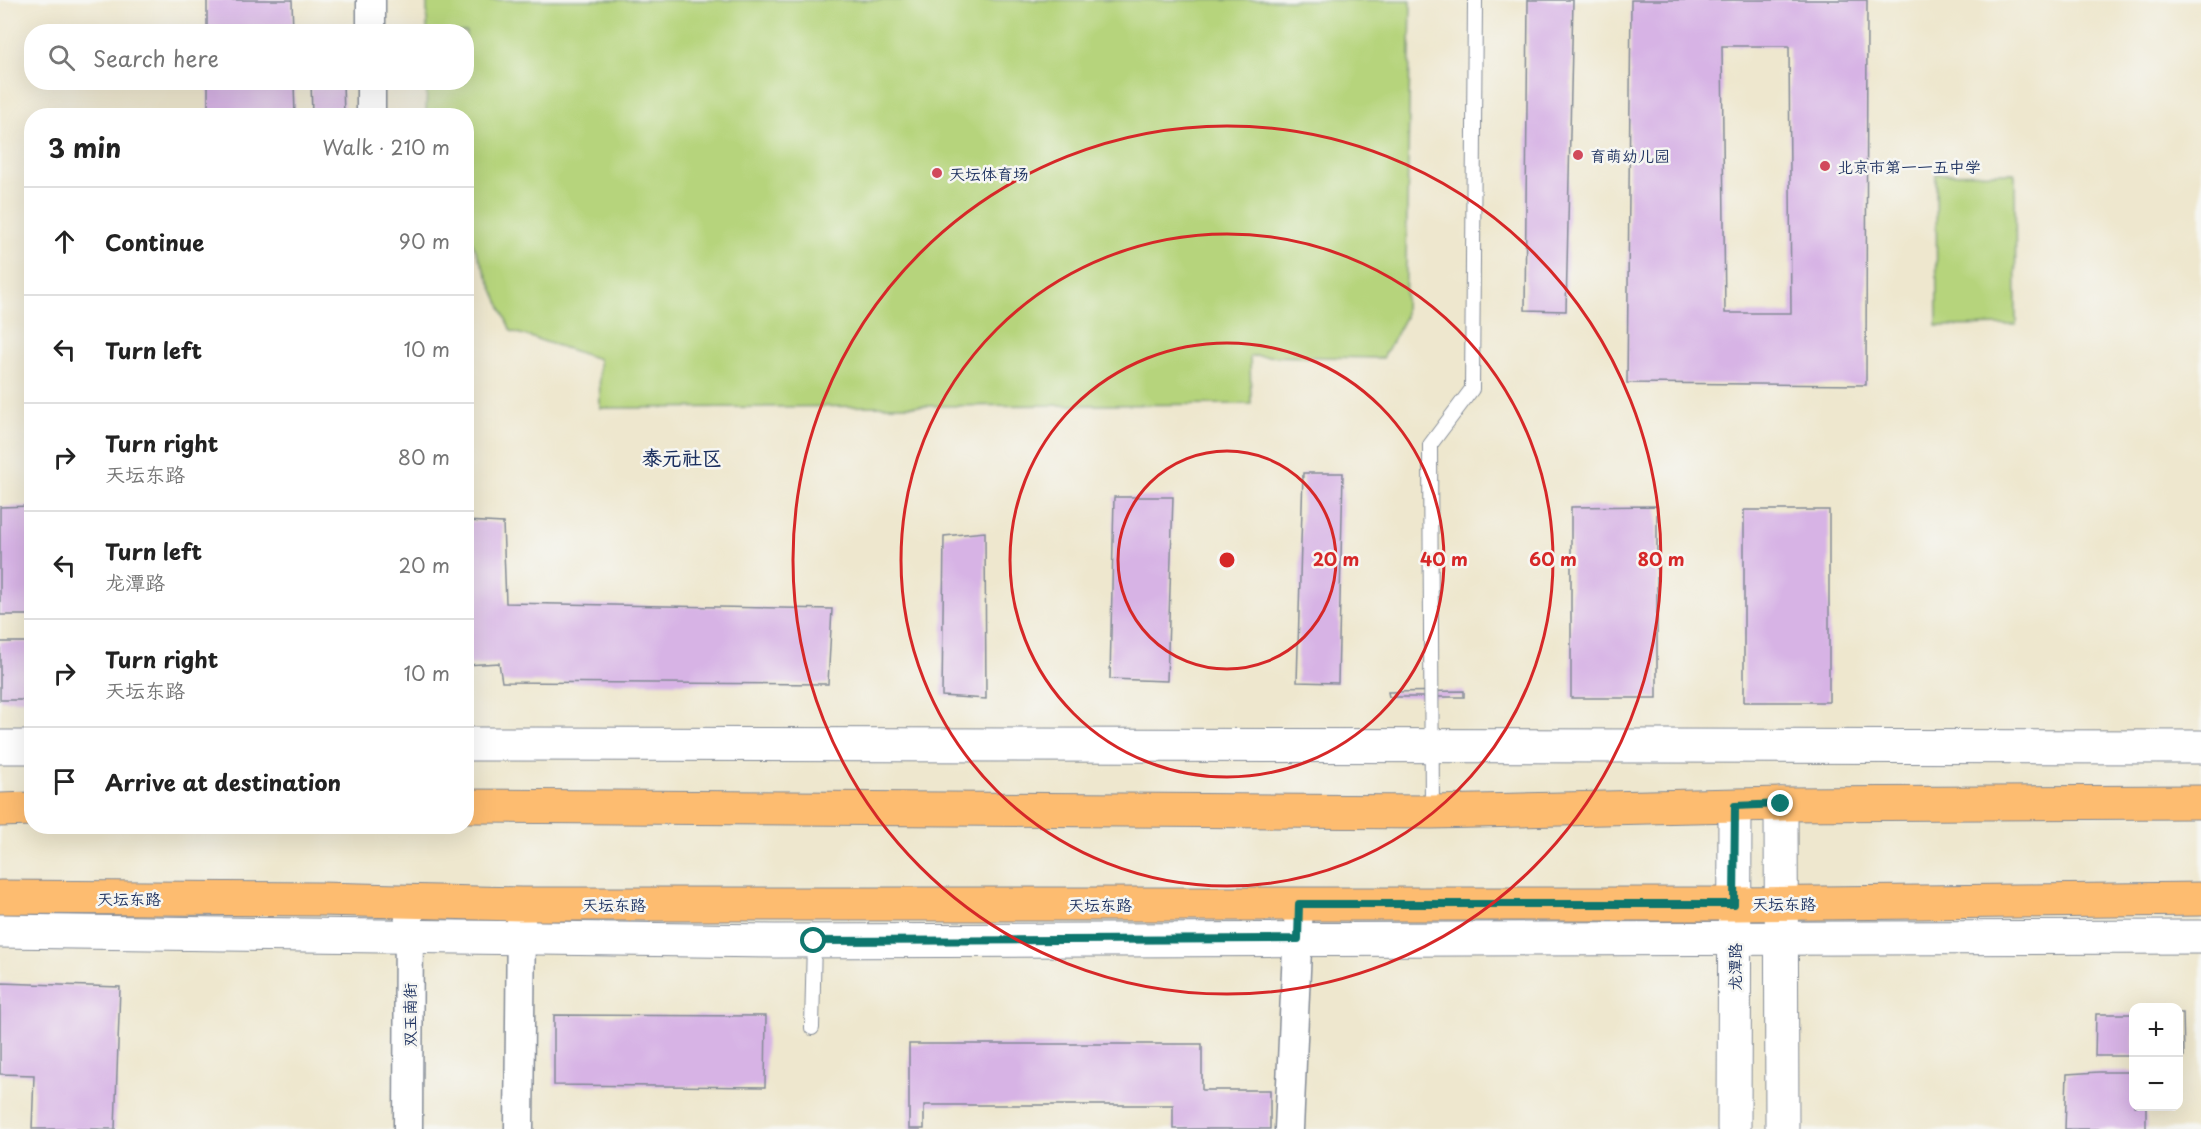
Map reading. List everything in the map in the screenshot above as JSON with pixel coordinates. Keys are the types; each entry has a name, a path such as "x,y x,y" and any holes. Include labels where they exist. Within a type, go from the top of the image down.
{"main road":[{"path":"474,806 1432,812 1781,804 2201,802"},
{"path":"0,810 24,809"},
{"name":"天坛东路","path":"0,897 521,904 1783,904 2201,899"}],"street":[{"path":"371,0 371,24"},
{"path":"371,90 371,108"},
{"path":"474,744 2201,747"},
{"path":"0,747 24,747"},
{"path":"1781,804 1782,1129"},
{"name":"龙潭路","path":"1734,1129 1735,806"},
{"name":"双玉南街","path":"408,1129 409,901"},
{"path":"519,1129 521,904"},
{"path":"1289,1129 1299,904"},
{"path":"0,932 814,941 2201,937"}],"lane":[{"path":"1432,812 1430,445 1472,389 1475,0"},
{"path":"812,1028 814,941"}],"green space":[{"name":"天坛体育场","path":"427,0 1411,0 1405,317 1383,358 1250,356 1251,404 600,408 599,359 511,331 474,246 474,108 426,108 427,90 474,90 474,24 427,24"},
{"path":"2015,173 2016,325 1937,326 1936,174"}],"building":[{"path":"207,0 292,0 293,24 207,24"},
{"path":"1528,0 1573,0 1566,311 1525,310"},
{"path":"1631,0 1867,0 1866,385 1627,383","holes":["1722,46 1789,46 1791,313 1725,313"]},
{"path":"208,90 294,90 295,108 208,108"},
{"path":"311,90 343,90 344,108 312,108"},
{"path":"1303,473 1343,473 1338,683 1297,682"},
{"path":"1114,497 1173,497 1167,681 1110,679"},
{"path":"24,506 24,615 0,615 0,507"},
{"path":"1657,506 1657,698 1571,698 1571,507"},
{"path":"1744,510 1829,510 1829,702 1744,702"},
{"path":"474,521 503,523 506,603 832,609 828,684 502,682 499,663 474,665"},
{"path":"985,532 986,699 942,696 944,536"},
{"path":"0,642 24,642 24,700 0,700"},
{"path":"1464,691 1464,697 1389,697 1388,692"},
{"path":"0,983 120,987 115,1129 32,1129 34,1075 0,1074"},
{"path":"2096,1014 2129,1014 2129,1056 2095,1056"},
{"path":"554,1015 766,1016 765,1087 554,1085"},
{"path":"909,1044 1202,1044 1202,1090 1270,1090 1270,1129 1173,1129 1173,1105 924,1105 924,1129 909,1129"},
{"path":"2129,1072 2129,1111 2146,1111 2146,1129 2065,1129 2067,1074"}],"place":[{"name":"育萌幼儿园","path":"1578,155"},
{"name":"北京市第一一五中学","path":"1825,166"},
{"name":"天坛体育场","path":"937,173"}],"district":[{"name":"泰元社区","path":"682,457"}],"route":[{"path":"814,941 1298,939 1299,904 1734,904 1735,806 1781,804"}]}
